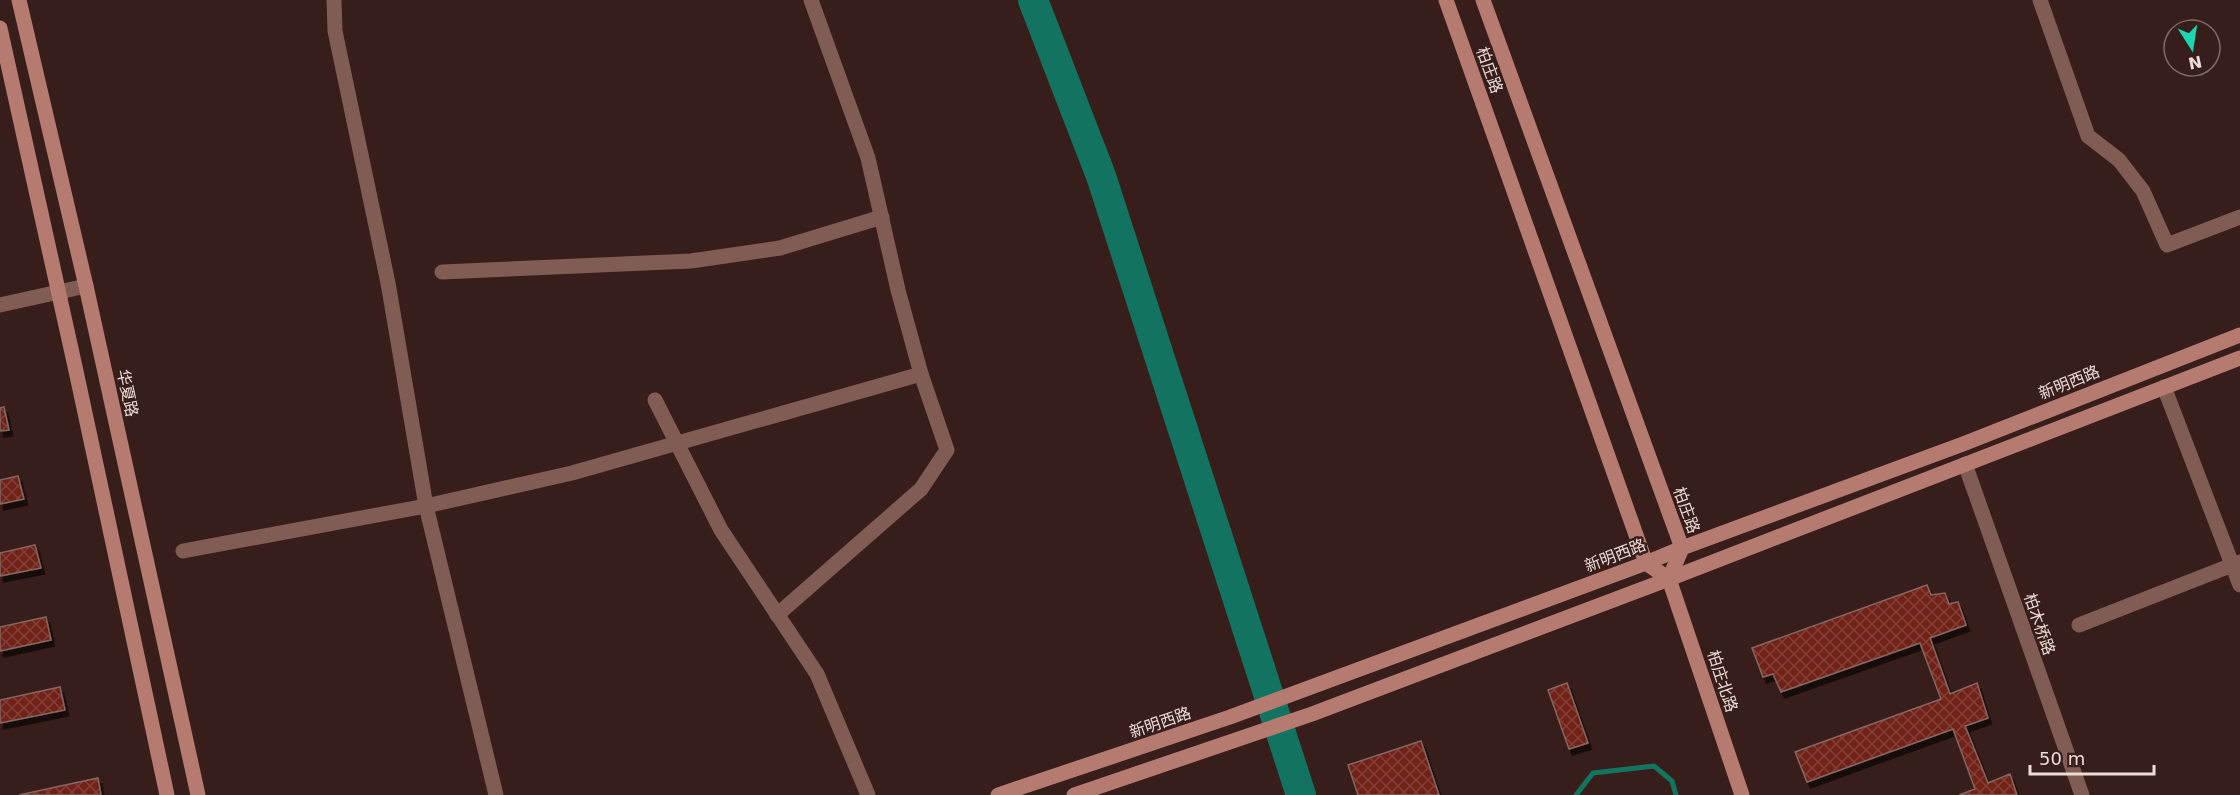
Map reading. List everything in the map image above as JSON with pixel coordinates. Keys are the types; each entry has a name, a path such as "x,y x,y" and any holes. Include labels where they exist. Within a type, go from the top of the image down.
{"street":[{"name":"华夏路","path":"19,0 86,286 198,795"},
{"path":"334,0 335,31 388,283 426,506 496,795"},
{"path":"777,615 921,489 947,450 921,374 868,158 811,0"},
{"name":"柏庄路","path":"1446,0 1646,563"},
{"name":"柏庄路","path":"1483,0 1682,548 1670,579"},
{"path":"2040,0 2088,136 2119,160 2143,191 2167,245 2240,217"},
{"path":"0,28 167,795"},
{"path":"442,272 691,261 780,248 882,217"},
{"path":"0,305 86,286"},
{"name":"新明西路","path":"998,795 1230,717 1646,563 1963,444 2240,335"},
{"path":"1074,795 1312,714 1670,579 2240,358"},
{"path":"183,551 426,506 573,472 921,374"},
{"path":"2164,387 2236,563 2240,585"},
{"path":"655,400 721,530 818,674 868,795"},
{"name":"柏木桥路","path":"1965,464 2082,795"},
{"path":"1646,563 1670,579"},
{"path":"2079,625 2236,563"},
{"name":"柏庄北路","path":"1670,579 1742,795"}],"building":[{"path":"4,407 9,430 0,431 0,408"},
{"path":"18,476 24,499 0,504 0,480"},
{"path":"35,545 41,568 0,576 0,553"},
{"path":"1927,585 1931,595 1945,593 1949,604 1958,602 1966,625 1930,638 1950,694 1977,683 1988,718 1965,726 1988,783 2010,774 2017,795 1959,795 1975,789 1953,729 1807,782 1795,752 1941,699 1920,643 1781,692 1773,674 1763,677 1752,648"},
{"path":"46,617 51,640 0,651 0,627"},
{"path":"1567,683 1588,743 1569,749 1548,690"},
{"path":"60,687 65,710 0,723 0,700"},
{"path":"1421,741 1439,795 1358,795 1348,765"},
{"path":"98,778 101,795 19,795"}],"waterway":[{"path":"1033,0 1101,176 1301,795"},
{"path":"1576,795 1593,773 1654,766 1672,781 1676,795"}]}
